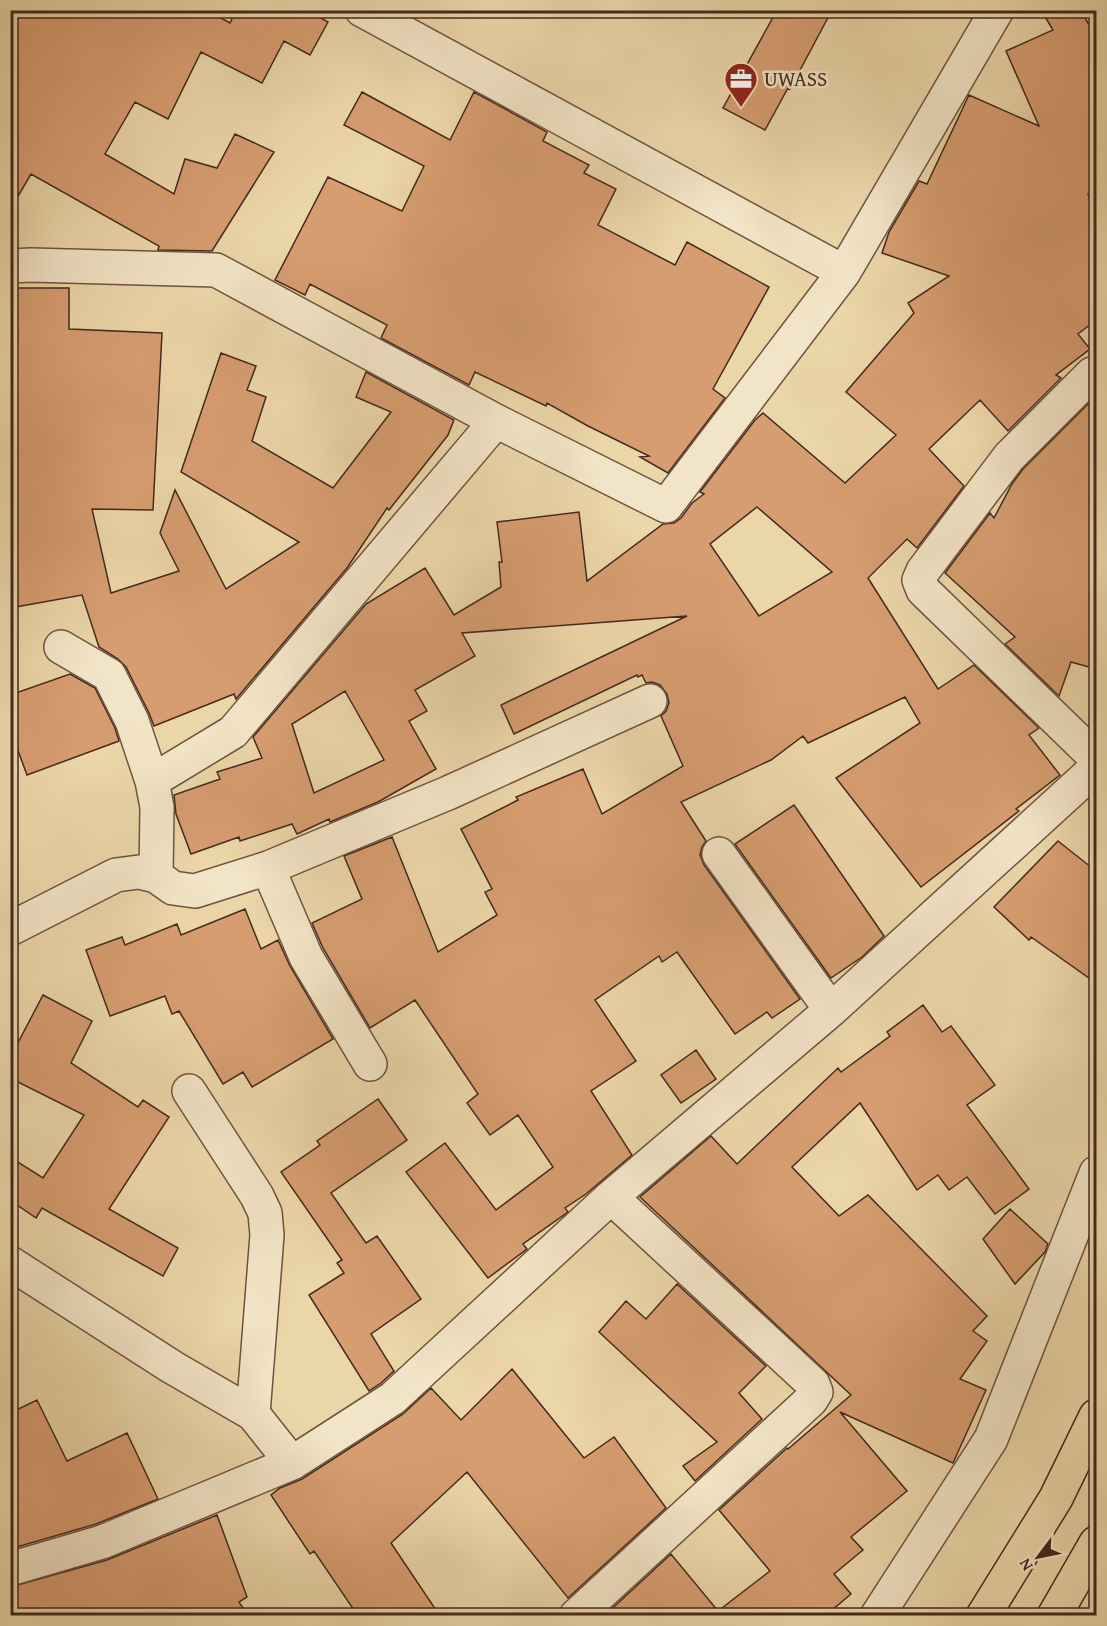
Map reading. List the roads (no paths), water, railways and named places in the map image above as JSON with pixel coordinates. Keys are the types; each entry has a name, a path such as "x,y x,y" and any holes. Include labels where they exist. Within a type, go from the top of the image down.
{"highway":[{"path":"983,1616 1056,1498 1096,1416"},
{"path":"1054,1616 1096,1543"}],"street":[{"path":"362,10 844,272"},
{"path":"10,266 216,270 496,421 666,506 844,272 997,10"},
{"path":"1092,374 1009,457 919,580 923,590 1096,758"},
{"path":"152,781 233,732 496,421"},
{"path":"61,647 109,675 132,721 152,781 157,807 156,876"},
{"path":"10,929 116,875 139,873 156,876 173,888 195,891 268,868 448,793 650,701"},
{"path":"10,1569 102,1542 292,1463 393,1398 611,1197 831,1010 1096,768"},
{"path":"719,854 831,1010"},
{"path":"268,868 306,957 370,1064"},
{"path":"189,1091 257,1196 265,1213 267,1234 253,1414"},
{"path":"877,1616 991,1439 1096,1173"},
{"path":"576,1616 811,1400 816,1392 813,1384 611,1197"},
{"path":"10,1263 172,1367 253,1414 292,1463"}],"place":[{"name":"UWASS","path":"741,108"}]}
